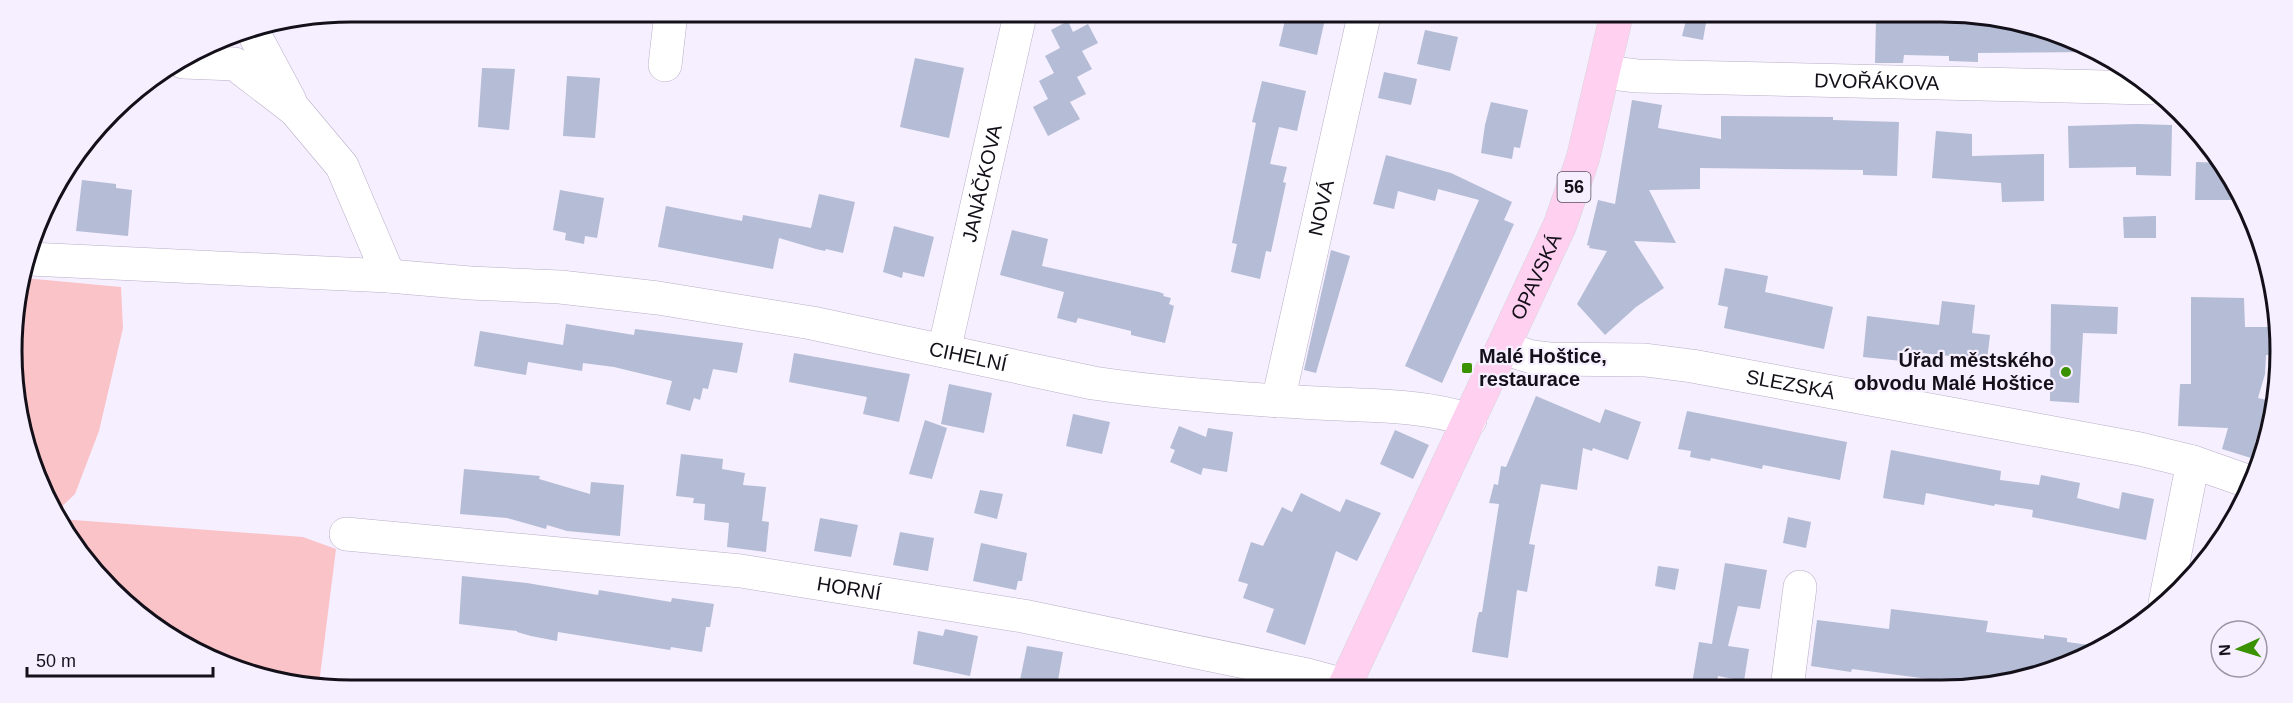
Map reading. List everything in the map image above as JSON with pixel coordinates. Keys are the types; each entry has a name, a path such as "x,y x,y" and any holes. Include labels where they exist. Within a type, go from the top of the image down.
{"main road":[{"name":"OPAVSKÁ","path":"1347,680 1545,258 1572,193 1583,159 1615,22"}],"street":[{"path":"665,65 670,22"},
{"name":"JANÁČKOVA","path":"944,351 1018,22"},
{"name":"NOVÁ","path":"1278,401 1363,22"},
{"path":"256,37 295,110 342,166 388,276"},
{"path":"195,62 235,64 295,110"},
{"name":"DVOŘÁKOVA","path":"1604,72 1637,76 2139,88"},
{"name":"CIHELNÍ","path":"36,259 388,276 468,283 560,287 658,298 812,322 1093,382 1136,389 1278,401 1432,410 1470,420"},
{"name":"SLEZSKÁ","path":"1503,348 1532,357 1549,359 1645,360 1692,366 2056,433 2193,462 2244,480"},
{"path":"2168,590 2193,462"},
{"name":"HORNÍ","path":"346,534 741,571 1023,616 1324,680"},
{"path":"1787,680 1800,587"}],"shaded area":[{"path":"31,279 121,287 123,328 99,431 75,494 62,507 40,457 29,416 22,352 25,309"},
{"path":"69,520 303,537 336,549 320,679 309,678 246,663 206,647 169,625 151,613 119,584 90,552"}],"building":[{"path":"1068,22 1073,32 1088,24 1098,43 1082,51 1092,69 1077,77 1086,94 1070,102 1080,119 1048,136 1033,107 1048,99 1039,81 1054,73 1045,56 1060,48 1051,30"},
{"path":"1285,22 1324,22 1317,55 1279,46"},
{"path":"1686,22 1706,22 1703,40 1682,36"},
{"path":"1876,22 1942,22 1984,25 2027,34 2077,52 1978,53 1978,62 1949,61 1949,56 1904,55 1903,63 1875,63"},
{"path":"1425,30 1458,37 1450,71 1417,64"},
{"path":"915,58 964,68 949,138 900,127"},
{"path":"482,68 515,69 509,130 478,127"},
{"path":"1384,72 1417,79 1411,105 1378,98"},
{"path":"567,76 600,78 595,138 563,136"},
{"path":"1262,81 1306,91 1297,131 1279,127 1270,164 1287,167 1283,182 1286,183 1271,252 1266,251 1260,279 1231,272 1237,244 1232,243 1256,123 1252,122"},
{"path":"1632,100 1662,105 1658,128 1721,139 1721,116 1833,117 1833,120 1899,122 1897,176 1863,175 1863,170 1700,168 1700,189 1649,190 1676,243 1634,241 1664,288 1636,307 1605,335 1577,304 1607,251 1589,248 1590,246 1587,245 1598,200 1615,204"},
{"path":"1491,102 1528,110 1520,148 1514,147 1512,159 1481,153"},
{"path":"2172,125 2171,176 2136,175 2136,167 2069,168 2068,126"},
{"path":"1936,131 1972,134 1972,156 2044,154 2044,201 2002,202 2001,183 1932,178"},
{"path":"1386,155 1451,173 1512,202 1504,220 1514,224 1442,383 1405,366 1479,200 1438,189 1435,201 1398,191 1394,209 1373,204"},
{"path":"2196,162 2211,163 2232,200 2195,200"},
{"path":"82,180 116,184 116,188 132,190 128,236 76,231"},
{"path":"560,190 604,198 597,238 585,236 584,244 565,240 566,233 553,230"},
{"path":"819,194 855,202 843,253 816,249 779,238 773,269 658,247 666,206 742,221 743,215 811,228"},
{"path":"2156,216 2156,238 2124,238 2123,217"},
{"path":"894,226 934,237 924,277 903,272 902,278 883,272"},
{"path":"1012,230 1048,239 1042,266 1159,292 1171,298 1169,304 1174,306 1165,343 1131,335 1131,331 1078,318 1076,323 1057,318 1064,292 1000,275"},
{"path":"1331,250 1350,256 1316,373 1304,370"},
{"path":"1725,268 1768,276 1765,292 1833,307 1824,349 1724,328 1728,307 1718,305"},
{"path":"2191,297 2244,298 2245,327 2270,327 2270,330 2270,355 2266,355 2265,374 2258,398 2267,400 2251,458 2222,449 2228,428 2178,426 2180,384 2191,384"},
{"path":"1942,301 1975,305 1972,333 1990,335 1987,360 1903,351 1902,361 1863,357 1867,316 1939,325"},
{"name":"Úřad městského obvodu Malé Hoštice","path":"2051,304 2118,307 2117,334 2083,333 2079,403 2050,401"},
{"path":"566,324 634,335 635,329 743,343 737,373 713,369 708,389 703,388 700,400 694,398 690,411 666,404 672,381 614,367 583,363 582,371 528,362 526,375 474,366 480,331 563,345"},
{"path":"794,353 910,374 899,422 863,414 867,397 789,382"},
{"path":"949,384 992,393 984,433 941,424"},
{"path":"1536,396 1600,423 1605,409 1641,422 1628,460 1593,448 1592,451 1583,448 1577,490 1541,484 1529,544 1535,545 1527,592 1517,590 1508,658 1472,652 1477,619 1479,612 1482,612 1499,504 1489,503 1494,484 1498,485 1501,466 1506,467"},
{"path":"1687,411 1847,442 1840,480 1763,465 1762,469 1711,458 1710,461 1690,457 1691,451 1678,449"},
{"path":"1073,414 1110,422 1102,454 1066,446"},
{"path":"925,420 947,428 932,479 909,474"},
{"path":"1179,426 1206,437 1208,428 1233,432 1227,472 1203,468 1201,475 1170,462 1175,450 1170,448"},
{"path":"1395,430 1429,445 1413,479 1380,464"},
{"path":"1891,450 2001,471 2000,480 2039,485 2041,475 2080,483 2077,498 2119,509 2122,492 2154,499 2146,540 2032,517 2033,510 1995,504 1994,506 1926,493 1924,505 1883,498"},
{"path":"681,454 723,459 722,469 745,473 743,485 766,487 762,521 769,522 766,552 727,547 729,523 704,520 705,504 693,503 694,498 676,496"},
{"path":"464,469 540,476 539,479 590,494 591,482 624,485 620,536 567,531 547,525 546,529 507,518 460,514"},
{"path":"980,490 1003,494 997,519 974,513"},
{"path":"1301,493 1340,512 1346,499 1381,513 1357,561 1336,551 1305,645 1266,632 1274,609 1243,598 1248,584 1238,581 1251,542 1263,546 1282,507 1292,512"},
{"path":"1788,517 1811,522 1806,548 1783,543"},
{"path":"820,518 858,525 851,557 814,551"},
{"path":"900,532 934,538 928,571 893,565"},
{"path":"981,543 1027,553 1022,581 1018,581 1016,590 973,581"},
{"path":"1725,563 1767,570 1760,609 1738,606 1728,646 1749,649 1744,680 1718,676 1717,680 1693,680 1699,642 1712,644"},
{"path":"1658,566 1679,569 1675,590 1655,586"},
{"path":"462,576 527,583 598,595 599,590 671,602 672,598 714,604 710,627 706,627 702,652 671,647 670,650 558,632 557,641 517,631 459,624"},
{"path":"1891,609 1988,621 1986,632 2044,639 2044,635 2067,638 2067,642 2090,645 2027,669 1963,680 1936,680 1811,666 1817,620 1889,629"},
{"path":"945,629 978,636 970,676 913,664 918,631 943,636"},
{"path":"1027,646 1063,652 1058,680 1020,680"}],"place":[{"name":"Malé Hoštice, restaurace","path":"1467,368"},
{"name":"Úřad městského obvodu Malé Hoštice","path":"2066,372"}]}
